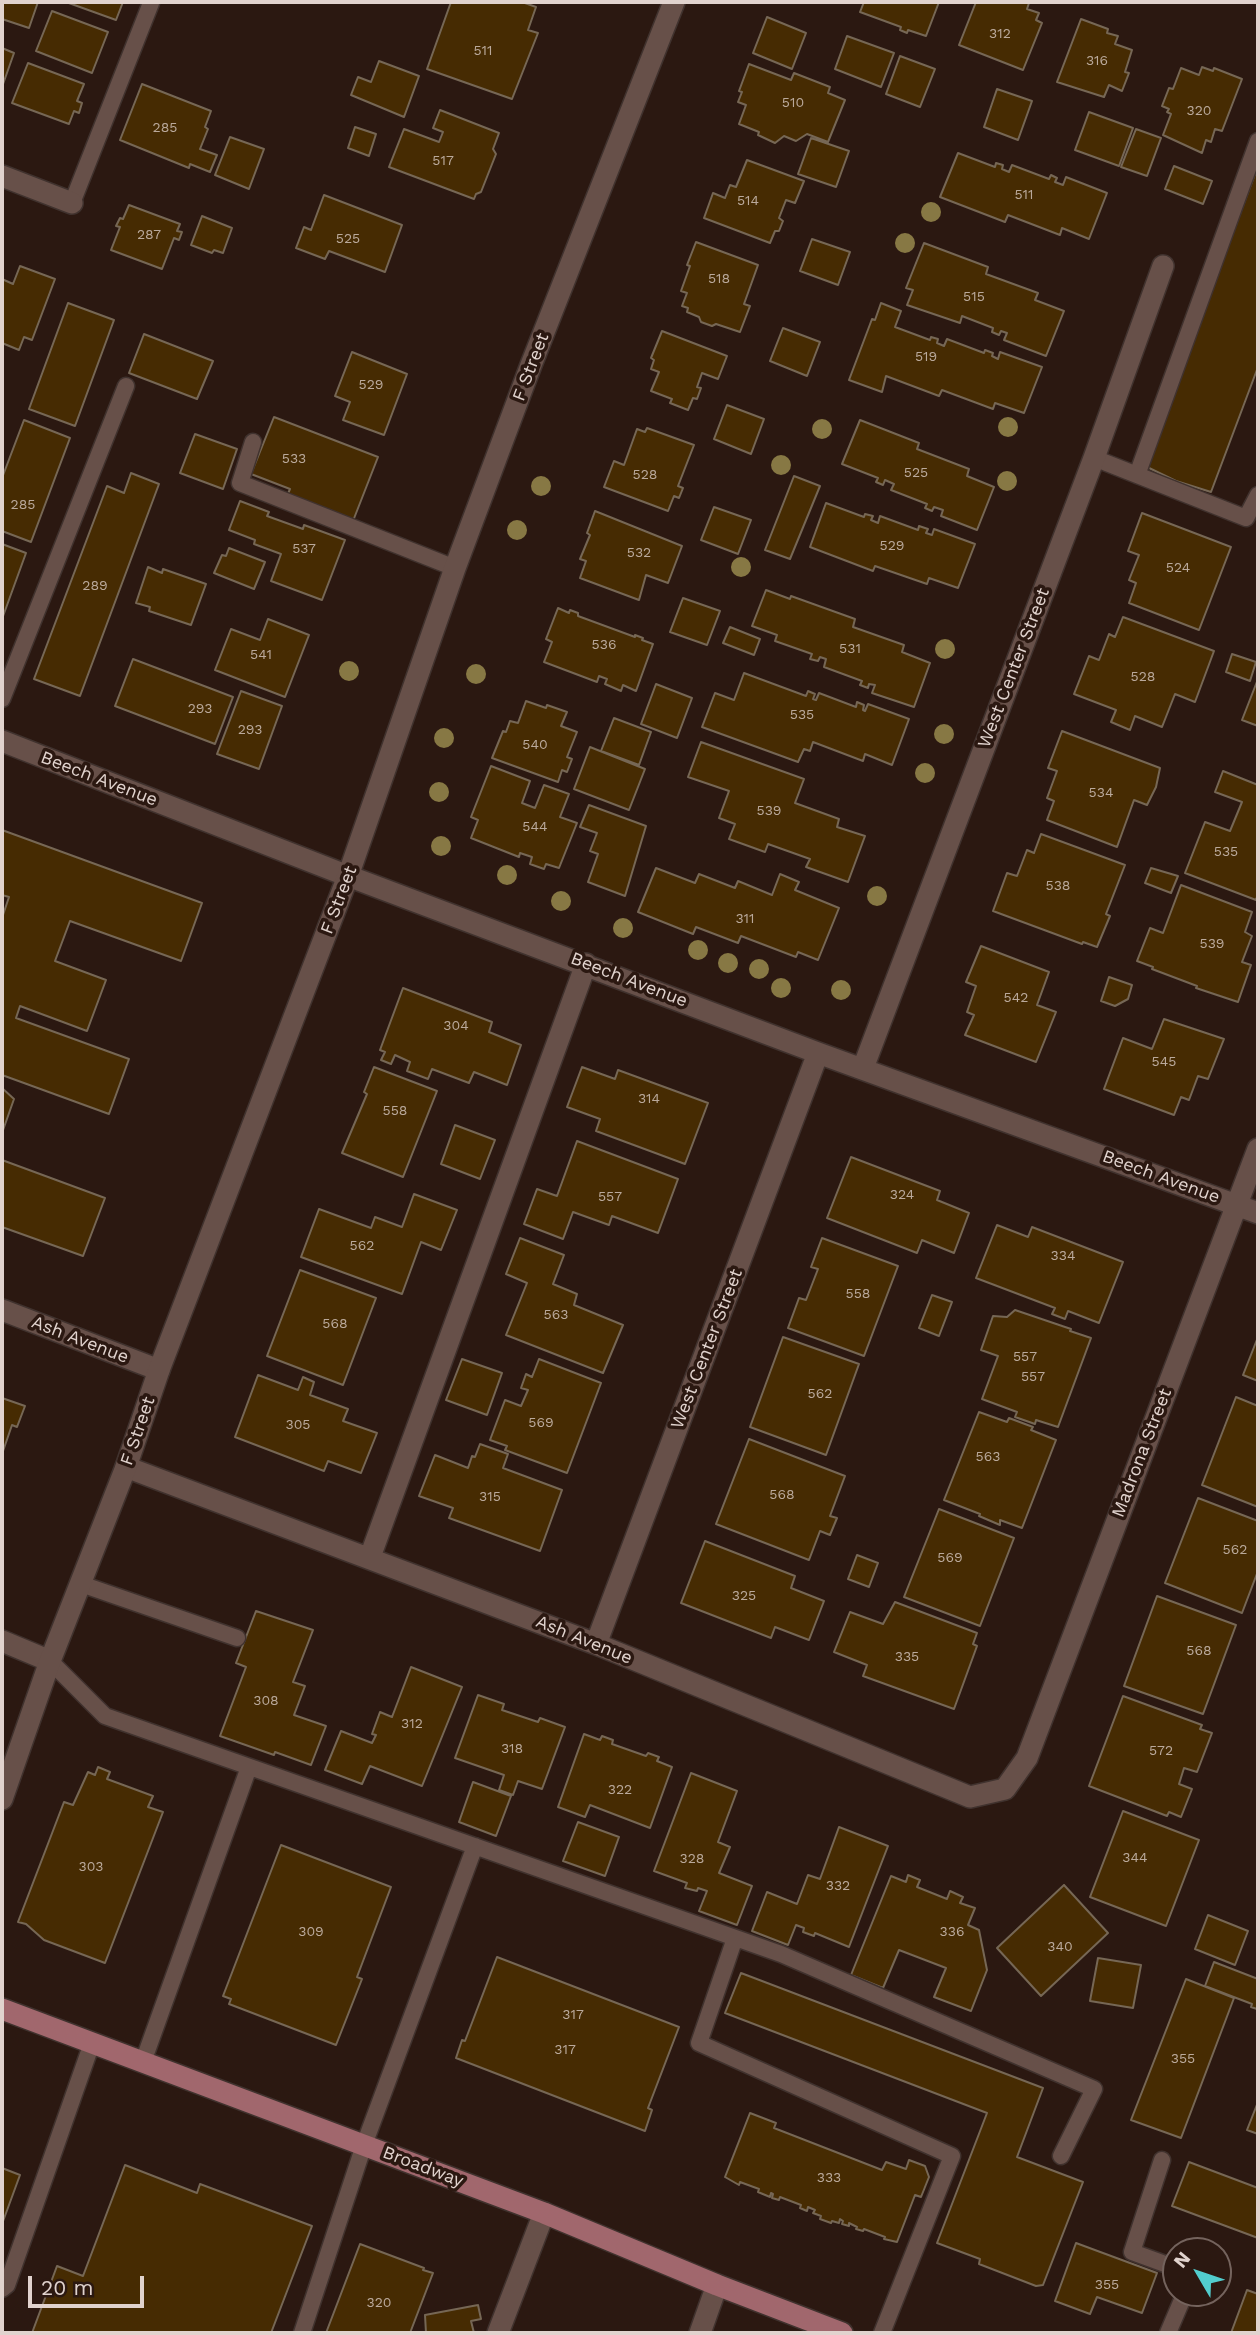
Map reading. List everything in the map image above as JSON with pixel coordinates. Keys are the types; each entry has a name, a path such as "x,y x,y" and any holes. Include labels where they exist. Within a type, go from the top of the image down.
{"main road":[{"name":"Broadway","path":"2,2010 544,2213 717,2285 842,2333"}],"street":[{"name":"F Street","path":"2,1799 50,1661 126,1467 159,1370 348,876 455,568 531,365 674,2"},
{"path":"2,176 72,203"},
{"name":"West Center Street","path":"863,1068 1094,458 1163,266"},
{"name":"Beech Avenue","path":"2,741 348,876 818,1053 1258,1213"},
{"path":"370,1557 586,964"},
{"name":"West Center Street","path":"596,1644 818,1053"},
{"name":"Madrona Street","path":"1027,1758 1258,1149"},
{"name":"Ash Avenue","path":"2,1310 159,1370"},
{"name":"Ash Avenue","path":"126,1467 596,1644 970,1797 1005,1789 1027,1758"},
{"path":"2,1641 50,1661"},
{"path":"498,2333 544,2213"},
{"path":"700,2333 717,2285"}],"lane":[{"path":"72,203 151,3"},
{"path":"1137,474 1258,141"},
{"path":"2,699 126,386"},
{"path":"253,442 240,484 455,568"},
{"path":"1094,458 1247,518 1258,495"},
{"path":"81,1584 237,1638"},
{"path":"50,1661 106,1716 781,1954 1094,2089 1061,2156"},
{"path":"143,2062 248,1767"},
{"path":"302,2333 364,2145 475,1846"},
{"path":"735,1938 699,2043 952,2156 883,2333"},
{"path":"4,2286 92,2043"},
{"path":"1162,2161 1132,2252 1162,2263"},
{"path":"1168,2333 1179,2307"}],"building":[{"path":"2,2 38,2 29,28 2,19"},
{"path":"66,2 123,2 116,20"},
{"path":"451,2 522,2 536,7 528,30 538,33 512,99 427,69"},
{"path":"864,2 939,2 926,36 908,30 907,33 900,30 901,27 860,12"},
{"path":"976,2 1026,2 1029,3 1027,9 1039,13 1036,20 1042,23 1023,70 959,45"},
{"path":"52,11 108,32 92,73 36,51"},
{"path":"767,17 806,33 792,69 753,53"},
{"path":"1081,19 1108,29 1107,33 1118,36 1115,44 1132,50 1125,72 1129,73 1122,91 1109,85 1104,97 1057,82"},
{"path":"847,36 894,53 881,87 835,69"},
{"path":"2,48 14,53 2,87"},
{"path":"900,56 935,69 920,107 886,94"},
{"path":"379,61 419,76 404,117 351,95 358,77 371,82"},
{"path":"28,63 84,84 77,101 82,103 79,113 74,111 69,124 12,103"},
{"path":"749,64 791,80 794,73 830,87 828,93 845,100 828,142 807,134 796,141 784,136 775,143 758,135 759,132 739,124 746,105 738,102 742,92 739,91"},
{"path":"1202,67 1213,71 1214,68 1242,79 1222,131 1215,129 1211,142 1206,140 1202,153 1163,135 1171,114 1167,112 1169,109 1162,106 1169,88 1173,89 1181,68 1199,75"},
{"path":"142,84 211,111 205,127 208,129 200,149 217,155 210,172 190,164 189,168 120,140"},
{"path":"997,89 1032,101 1018,140 984,127"},
{"path":"440,110 499,133 493,149 496,154 481,192 476,194 474,199 389,167 404,129 439,142 443,132 433,128"},
{"path":"1089,112 1133,128 1119,166 1075,150"},
{"path":"355,127 376,134 369,156 348,148"},
{"path":"1136,129 1161,138 1147,176 1121,167"},
{"path":"230,137 264,149 249,189 215,175"},
{"path":"811,138 849,151 836,187 798,174"},
{"path":"958,153 995,167 996,163 1003,165 1002,169 1009,172 1012,165 1049,179 1051,175 1057,178 1055,182 1063,185 1066,177 1107,193 1089,239 1062,228 1060,235 1008,215 1005,222 940,197"},
{"path":"747,160 804,181 795,203 786,200 779,218 783,221 770,243 704,218 713,193 725,198 730,185 736,187"},
{"path":"1174,166 1212,181 1203,204 1165,189"},
{"path":"1258,166 1258,367 1211,492 1176,481 1145,466"},
{"path":"324,195 402,225 385,272 329,251 325,259 296,248 304,227 311,230"},
{"path":"129,205 180,224 177,231 182,232 179,240 174,238 162,269 111,250 120,227 116,226 120,218 123,219"},
{"path":"202,216 232,228 223,253 214,250 212,253 191,245"},
{"path":"812,239 850,252 838,285 800,271"},
{"path":"696,242 758,265 744,304 750,306 740,332 701,322 699,317 687,312 688,308 682,306 687,293 681,291"},
{"path":"924,243 988,267 986,274 1038,293 1035,300 1064,311 1046,356 1004,340 1007,333 1001,331 999,335 992,332 993,328 962,316 960,323 907,305 913,290 906,288"},
{"path":"20,266 55,279 32,340 24,337 19,350 2,343 2,279 13,284"},
{"path":"68,303 114,320 75,426 29,409"},
{"path":"881,303 901,311 895,327 930,340 931,337 938,339 937,343 944,346 947,339 984,353 985,350 993,353 992,356 998,359 1000,352 1042,367 1024,413 995,403 993,409 942,390 939,396 886,376 882,392 849,380 872,319 875,320"},
{"path":"783,328 820,342 807,376 770,361"},
{"path":"662,331 727,356 718,379 702,373 697,387 701,388 697,399 693,398 688,410 670,403 672,399 651,391 659,372 651,369 654,360 651,358"},
{"path":"144,334 213,361 197,399 129,373"},
{"path":"352,352 407,374 384,435 343,420 350,402 335,396"},
{"path":"727,405 764,419 751,454 714,439"},
{"path":"274,417 378,457 353,521 287,496 290,489 251,474"},
{"path":"24,420 70,438 31,542 2,531 2,478"},
{"path":"860,420 919,443 917,449 969,469 967,476 994,487 977,530 941,516 943,510 934,507 932,511 925,508 927,504 891,490 894,484 885,480 883,485 876,482 878,478 842,464"},
{"path":"647,428 694,445 678,486 683,488 679,498 674,496 668,511 604,487 614,461 624,465 637,429 645,432"},
{"path":"195,434 237,449 223,489 180,473"},
{"path":"131,473 159,484 80,696 34,679 107,486 124,493"},
{"path":"794,476 820,486 790,559 765,550"},
{"path":"240,501 269,512 267,516 303,529 304,525 345,540 322,600 271,581 281,554 254,544 255,540 229,530"},
{"path":"826,503 864,517 865,514 873,516 871,520 878,523 880,516 918,530 919,526 928,529 926,533 932,535 934,529 975,544 958,588 929,578 927,584 875,566 873,571 810,547"},
{"path":"714,507 751,520 738,554 701,540"},
{"path":"595,511 682,546 668,583 646,575 639,600 580,578 586,561 580,559 590,535 587,533"},
{"path":"1142,513 1231,547 1199,630 1129,603 1136,583 1129,580 1139,555 1128,551"},
{"path":"2,544 26,553 2,619"},
{"path":"229,548 265,562 254,589 214,573 222,555 226,556"},
{"path":"148,567 162,573 163,569 206,584 191,625 149,611 150,607 136,603"},
{"path":"766,590 855,619 853,627 904,645 902,652 930,663 914,707 872,693 875,685 869,684 868,688 860,685 862,681 824,667 826,659 810,659 812,654 775,641 777,635 752,626"},
{"path":"683,598 720,611 707,645 670,632"},
{"path":"558,608 569,613 570,610 578,613 578,616 635,635 653,644 636,691 623,685 621,691 605,684 607,679 599,676 597,682 544,662 552,642 546,639"},
{"path":"1123,617 1214,651 1195,702 1175,694 1162,727 1135,716 1130,730 1111,722 1116,710 1074,694 1089,656 1099,660 1109,634 1115,637"},
{"path":"268,619 309,635 285,697 215,670 231,629 260,640"},
{"path":"730,627 760,639 754,655 723,643"},
{"path":"1232,654 1256,662 1250,681 1226,672"},
{"path":"133,659 233,697 215,744 115,706"},
{"path":"744,673 806,696 808,691 815,694 813,699 816,700 819,693 856,707 857,702 864,705 865,711 868,704 909,719 892,765 865,754 863,761 813,742 810,751 804,749 798,762 702,727 715,693 734,700"},
{"path":"1258,679 1258,726 1242,720"},
{"path":"656,684 692,698 677,738 641,724"},
{"path":"241,691 282,706 259,769 217,754"},
{"path":"526,701 567,712 561,726 577,732 567,757 572,759 567,772 562,770 558,782 492,758 510,721 518,723"},
{"path":"614,718 651,732 639,765 601,751"},
{"path":"1062,731 1160,768 1156,787 1147,805 1134,800 1117,847 1047,820 1054,801 1047,798 1057,771 1048,768"},
{"path":"701,742 804,779 795,803 839,819 837,827 865,836 848,882 806,867 810,859 768,844 765,852 729,839 735,824 719,818 729,791 688,777"},
{"path":"590,747 645,769 629,810 574,789"},
{"path":"491,766 530,781 522,803 535,808 544,785 569,794 560,817 577,823 559,868 546,864 544,869 530,864 532,857 520,853 519,857 471,838 478,820 471,817"},
{"path":"1223,771 1258,785 1256,900 1185,873 1205,822 1230,831 1242,802 1215,792"},
{"path":"589,805 646,826 625,896 588,882 598,854 590,851 597,833 580,827"},
{"path":"2,830 202,903 181,961 70,921 55,961 106,980 87,1031 20,1006 16,1018 129,1059 109,1114 2,1075 2,918 9,897 2,895"},
{"path":"1041,834 1125,865 1106,914 1110,916 1097,947 993,911 1007,873 1017,876 1027,850 1034,853"},
{"path":"656,868 695,883 699,874 735,888 738,881 772,895 780,874 799,882 795,890 839,908 818,960 798,952 796,957 741,936 738,943 696,927 693,934 638,912"},
{"path":"1151,868 1178,876 1171,893 1145,883"},
{"path":"1181,885 1252,912 1245,932 1252,936 1242,962 1251,965 1238,1002 1196,988 1197,986 1137,961 1150,928 1163,933"},
{"path":"981,946 1049,972 1037,1005 1056,1012 1036,1062 965,1035 974,1015 967,1012 976,986 966,982"},
{"path":"1109,977 1132,985 1128,999 1115,1006 1101,1001"},
{"path":"403,988 492,1022 489,1032 521,1045 507,1085 474,1072 469,1083 432,1069 428,1079 407,1071 410,1062 395,1055 391,1064 381,1060 385,1052 380,1050"},
{"path":"1164,1019 1224,1039 1208,1079 1198,1076 1189,1100 1181,1097 1174,1115 1104,1089 1123,1038 1152,1049"},
{"path":"374,1067 437,1091 403,1177 342,1153 367,1094 364,1092"},
{"path":"582,1067 615,1079 618,1070 708,1103 685,1164 596,1131 600,1119 567,1107"},
{"path":"2,1088 14,1099 2,1133"},
{"path":"455,1125 495,1140 480,1179 441,1164"},
{"path":"577,1141 678,1179 658,1233 612,1216 609,1225 573,1212 563,1239 524,1224 537,1189 557,1196"},
{"path":"851,1157 940,1191 937,1200 969,1213 954,1253 922,1240 917,1253 827,1218"},
{"path":"2,1160 105,1198 83,1256 2,1227"},
{"path":"414,1194 457,1210 441,1250 421,1242 402,1294 301,1257 319,1209 371,1228 375,1217 402,1227"},
{"path":"997,1225 1028,1237 1032,1227 1123,1262 1099,1323 1068,1311 1065,1319 1052,1314 1055,1308 976,1278"},
{"path":"520,1238 564,1255 553,1284 577,1294 574,1305 623,1325 603,1373 506,1335 527,1283 506,1274"},
{"path":"822,1238 898,1266 864,1356 788,1328 799,1298 806,1300 818,1269 811,1267"},
{"path":"300,1270 376,1298 343,1385 267,1356"},
{"path":"932,1295 952,1302 939,1336 919,1328"},
{"path":"1015,1310 1091,1338 1058,1427 1036,1420 1035,1424 1015,1417 1017,1412 982,1399 998,1356 981,1350 993,1316 1007,1317"},
{"path":"783,1337 859,1364 826,1455 750,1427"},
{"path":"1258,1337 1258,1381 1243,1375"},
{"path":"462,1359 502,1373 487,1415 446,1400"},
{"path":"539,1359 601,1383 567,1473 505,1450 507,1446 490,1440 505,1400 521,1406 528,1390 521,1388 526,1374 532,1377"},
{"path":"258,1375 298,1390 303,1377 314,1382 310,1395 348,1409 343,1421 377,1433 361,1473 328,1461 324,1471 235,1437"},
{"path":"1236,1397 1258,1406 1258,1507 1202,1485"},
{"path":"2,1398 25,1406 17,1427 12,1425 2,1454"},
{"path":"979,1412 1007,1422 1009,1418 1056,1440 1022,1528 1000,1520 1000,1525 944,1500"},
{"path":"749,1439 845,1476 830,1516 837,1518 830,1535 820,1531 809,1560 716,1524"},
{"path":"480,1444 508,1454 503,1468 562,1490 540,1551 449,1518 453,1508 419,1496 435,1455 468,1468"},
{"path":"1198,1498 1258,1521 1258,1571 1242,1613 1165,1583"},
{"path":"939,1509 1014,1538 980,1626 904,1597"},
{"path":"705,1541 795,1576 791,1588 824,1601 809,1640 775,1627 771,1638 681,1603"},
{"path":"857,1555 878,1563 869,1587 848,1579"},
{"path":"1157,1596 1236,1625 1203,1714 1124,1686"},
{"path":"895,1602 977,1633 973,1644 977,1646 954,1709 863,1676 867,1665 834,1652 850,1612 883,1624"},
{"path":"256,1611 313,1630 293,1682 305,1686 294,1715 326,1726 311,1765 220,1736 246,1667 236,1663"},
{"path":"411,1667 462,1687 422,1786 370,1766 362,1784 325,1770 341,1731 372,1743 376,1735 372,1734 380,1712 392,1717"},
{"path":"478,1695 504,1704 502,1710 538,1722 540,1718 565,1727 542,1789 518,1781 513,1795 499,1790 504,1775 455,1758"},
{"path":"1123,1696 1202,1725 1200,1729 1212,1733 1197,1772 1184,1768 1179,1784 1192,1789 1181,1817 1169,1812 1167,1816 1089,1786"},
{"path":"584,1734 600,1740 602,1736 613,1740 612,1744 646,1756 648,1753 659,1757 657,1761 672,1767 650,1828 590,1805 585,1817 558,1807"},
{"path":"98,1767 110,1772 107,1779 153,1796 148,1807 163,1812 105,1963 44,1940 26,1924 18,1922 64,1802 73,1805 88,1772 95,1775"},
{"path":"691,1773 737,1791 718,1842 730,1847 719,1873 752,1886 737,1925 699,1911 707,1891 685,1888 687,1883 654,1871"},
{"path":"473,1782 511,1796 496,1836 459,1822"},
{"path":"1123,1811 1199,1840 1166,1926 1090,1897"},
{"path":"578,1822 619,1837 605,1876 563,1861"},
{"path":"839,1827 888,1846 849,1947 815,1933 814,1936 803,1932 804,1928 796,1925 788,1945 752,1931 767,1892 797,1904 808,1875 820,1879"},
{"path":"281,1845 391,1887 357,1977 362,1979 336,2045 229,2004 231,1999 223,1996"},
{"path":"908,1875 920,1880 917,1887 947,1899 950,1891 963,1897 960,1903 975,1908 968,1925 979,1930 987,1970 971,2011 934,1997 946,1968 899,1950 883,1988 851,1975 891,1876 906,1882"},
{"path":"1064,1885 1108,1933 1041,1996 997,1948"},
{"path":"1208,1915 1248,1931 1235,1965 1195,1949"},
{"path":"497,1957 679,2027 648,2108 652,2110 645,2131 456,2058"},
{"path":"1098,1958 1141,1965 1133,2008 1090,2001"},
{"path":"1214,1962 1258,1979 1257,2009 1251,2007 1252,2004 1205,1986"},
{"path":"741,1973 1043,2088 1017,2157 1083,2182 1043,2285 1036,2286 979,2264 980,2259 937,2243 987,2113 725,2013"},
{"path":"1186,1979 1234,1998 1181,2138 1131,2120"},
{"path":"1258,2102 1258,2134 1247,2130"},
{"path":"750,2113 776,2123 774,2128 882,2170 886,2162 906,2169 909,2160 925,2166 929,2177 921,2197 915,2195 897,2242 864,2229 856,2229 857,2227 849,2223 849,2226 842,2224 840,2219 839,2223 831,2223 820,2219 821,2216 813,2213 815,2210 808,2207 807,2211 800,2208 801,2205 780,2197 779,2200 772,2198 771,2193 770,2197 758,2192 759,2189 740,2182 739,2185 725,2177"},
{"path":"1189,2162 1258,2188 1258,2238 1172,2206"},
{"path":"125,2165 197,2193 200,2184 312,2226 271,2333 32,2333 57,2266 83,2276"},
{"path":"2,2168 20,2175 2,2224"},
{"path":"1076,2243 1157,2273 1142,2313 1097,2297 1090,2314 1055,2301"},
{"path":"360,2244 433,2273 410,2333 326,2333"},
{"path":"1247,2290 1258,2294 1258,2333 1231,2333"},
{"path":"478,2305 481,2319 471,2321 474,2333 426,2333 425,2315"}]}
